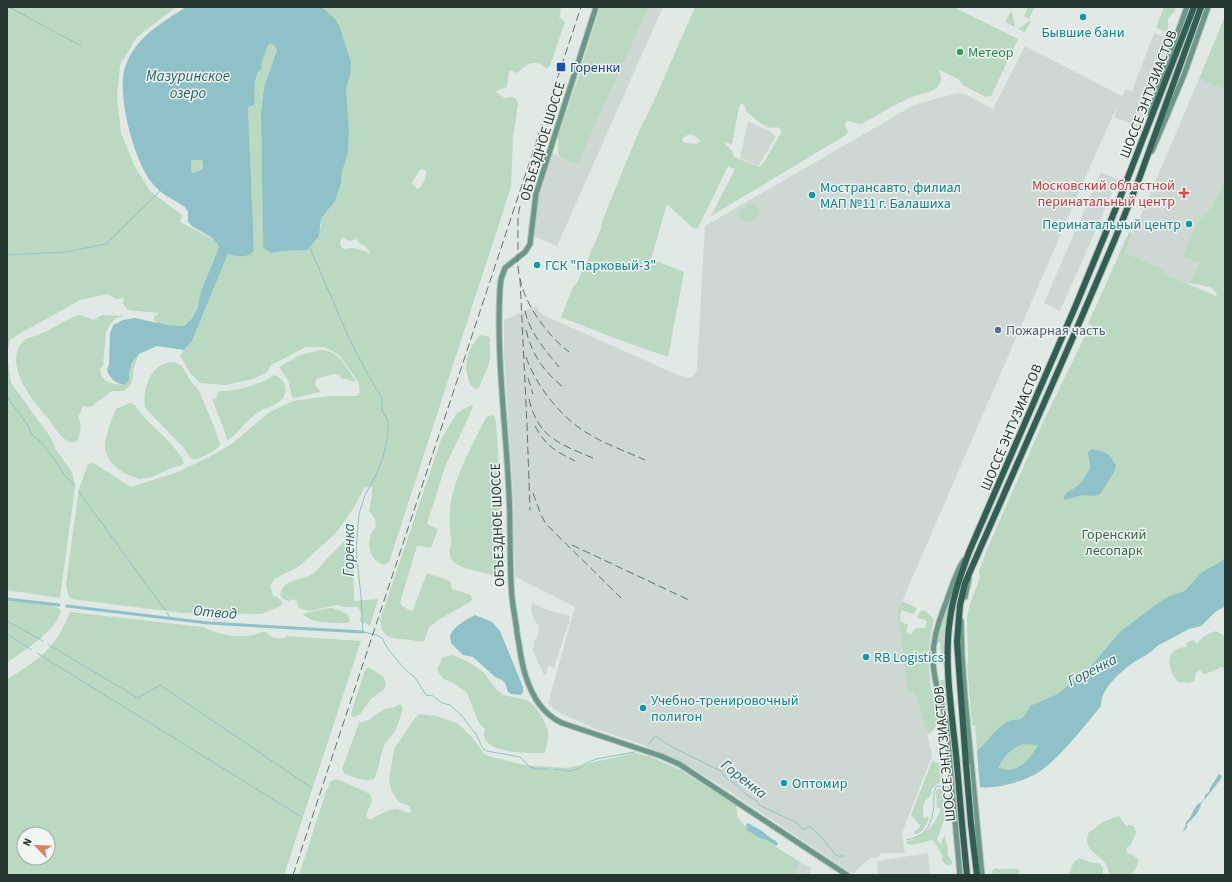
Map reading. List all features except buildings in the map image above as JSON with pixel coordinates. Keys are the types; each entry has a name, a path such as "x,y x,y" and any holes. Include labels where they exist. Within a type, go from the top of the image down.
{"highway":[{"name":"ШОССЕ ЭНТУЗИАСТОВ","path":"967,875 949,669 948,635 950,616 956,591 969,552 1080,297 1194,7"},
{"name":"ШОССЕ ЭНТУЗИАСТОВ","path":"976,875 957,655 957,629 963,591 972,565 1077,328 1139,179 1201,7"}],"main road":[{"name":"ОБЪЕЗДНОЕ ШОССЕ","path":"596,7 536,194 530,244 525,252 505,268 500,288 499,346 509,494 512,598 525,676 538,703 547,714 555,720 661,756 679,764 847,875"},
{"path":"1140,146 1160,81 1187,7"},
{"path":"1139,179 1172,103 1208,7"},
{"path":"960,875 945,714 933,670 933,649 938,624 954,580 969,552"},
{"path":"972,565 963,606 961,629 962,662 982,875"},
{"path":"950,770 955,776 962,778 968,774 971,768"},
{"path":"954,808 957,802 964,799 970,800 975,805"}],"shaded area":[{"path":"649,7 663,7 557,246 534,236 539,194 552,153 575,164 578,163"},
{"path":"1154,33 1172,40 1138,127 1114,117 1120,100 898,611 909,692 914,691 927,733 932,756 902,833 905,853 881,853 878,858 870,858 853,874 717,783 680,761 641,744 594,728 554,709 548,703 575,607 515,577 513,494 504,354 504,320 536,306 543,315 685,378 692,377 697,370 705,226 914,105 957,93 967,95 993,109 1025,46 1122,96 1126,89 1132,91"},
{"name":"Московский областной перинатальный центр","path":"1199,79 1225,90 1225,179 1211,207 1199,220 1199,260 1188,285 1164,274 1163,269 1125,253"},
{"path":"748,121 771,132 776,137 758,166 740,158"},
{"path":"1101,172 1118,180 1060,311 1044,303"},
{"path":"533,603 547,610 570,616 568,621 570,621 554,668 548,666 546,675 544,675 533,651 534,641 539,632 538,624 532,615 531,608"},
{"path":"928,853 930,875 878,875 877,861"},
{"path":"800,862 811,868 809,875 794,875"}],"green space":[{"path":"7,7 176,7 137,37 120,65 117,97 121,133 134,165 150,191 182,215 180,222 216,241 219,247 203,287 197,308 191,319 186,323 180,326 160,324 154,320 154,317 159,313 128,310 123,304 124,298 116,299 107,294 80,300 19,334 10,340 7,354"},
{"path":"322,7 559,7 561,10 559,17 565,22 550,66 547,69 540,64 533,63 517,73 510,71 507,87 496,91 505,98 512,97 516,99 518,104 513,137 511,187 389,562 384,565 378,563 371,554 369,542 372,531 376,527 375,519 369,511 372,487 367,487 364,488 355,506 336,533 298,567 274,579 270,586 273,595 280,599 283,603 279,607 261,614 182,613 71,599 68,595 66,584 79,489 88,464 93,463 131,487 178,472 215,454 233,443 268,413 293,401 329,396 357,396 360,393 359,383 339,355 325,347 306,347 271,365 267,372 253,379 225,385 200,383 191,374 180,356 192,341 228,254 254,251 248,106 254,99 258,74 268,45 271,44 275,46 277,50 264,87 261,112 263,248 271,253 307,250 321,227 321,219 335,201 341,184 342,172 348,153 349,131 345,88 350,76 348,51 345,46 344,39","holes":["423,169 426,171 425,178 422,186 418,189 412,182 420,170","342,237 350,241 356,239 359,243 365,246 370,252 369,254 366,251 354,248 342,248 340,243"]},
{"path":"600,7 649,7 578,163 575,164 560,157 558,153 558,137"},
{"path":"695,7 953,7 1018,39 991,96 986,97 964,86 958,79 938,69 941,75 941,80 940,84 934,90 903,101 862,124 846,121 845,125 848,132 846,135 711,216 735,169 728,166 698,228 693,228 667,204 651,259 684,272 668,357 561,317 573,287 577,283 601,229 601,224 639,131 653,103","holes":["741,103 745,106 747,112 759,122 770,128 777,127 782,131 764,162 759,167 734,157 732,151 725,144 732,144","689,134 694,135 700,140 700,142 696,144 684,143 682,140 683,138"]},
{"path":"1028,7 1036,7 1036,9 1034,8 1029,19 1024,16"},
{"path":"1164,7 1176,7 1175,11 1168,18 1168,29 1171,33 1156,28"},
{"path":"1011,11 1012,12 1015,27 1005,22"},
{"path":"1225,16 1225,90 1199,79"},
{"path":"1029,21 1031,22 1025,32 1018,29"},
{"path":"191,160 201,160 203,162 203,169 193,173 191,170"},
{"name":"Горенский лесопарк","path":"1225,179 1225,606 1215,612 1201,626 1189,628 1157,646 1123,671 1112,681 1104,693 1101,706 1067,746 1048,765 1021,780 1004,785 980,787 975,725 972,725 967,665 967,618 969,607 980,577 979,571 988,547 1045,418 1085,336 1087,336 1092,325 1088,324 1129,232 1133,233 1122,260 1125,253 1163,269 1164,274 1216,296 1217,293 1210,287 1189,283 1199,261 1193,261 1183,256 1199,220 1211,207"},
{"path":"749,204 757,207 759,215 753,221 745,222 740,218 739,212"},
{"path":"80,315 94,320 102,315 126,316 116,318 110,324 106,332 103,365 100,369 101,375 105,380 113,384 125,385 129,380 131,366 139,354 133,369 133,377 130,386 124,391 112,391 91,407 82,406 82,410 78,417 81,426 77,441 69,442 59,434 35,403 23,384 16,364 20,345 25,340 41,334 68,319"},
{"path":"480,335 490,337 490,356 489,364 479,387 476,389 471,386 468,379 466,366 471,347"},
{"path":"319,350 332,353 337,356 356,381 341,379 340,375 334,374 316,379 315,385 321,392 294,398 292,397 288,380 279,367 298,356"},
{"path":"7,354 11,383 51,438 56,450 72,472 75,486 60,598 7,590"},
{"path":"171,362 182,366 192,383 198,389 220,443 219,447 206,455 195,459 191,459 183,447 145,408 145,393 149,379 158,368"},
{"path":"274,375 283,381 285,386 284,397 276,404 253,416 231,438 227,440 212,399 216,398 219,391 248,387"},
{"path":"130,403 135,405 140,413 174,447 184,463 182,465 171,468 152,477 140,479 119,470 110,461 105,450 109,426 116,409"},
{"path":"471,405 473,406 470,414 445,467 427,524 438,529 431,547 428,548 417,546 400,602 402,606 411,611 413,610 427,573 450,581 452,589 471,595 472,599 470,602 429,627 424,641 390,637 386,635 381,627 380,620 441,440 456,414"},
{"path":"491,415 494,416 496,421 505,560 503,567 495,576 460,566 452,560 450,552 450,509 455,486 464,462 486,417"},
{"path":"344,542 347,542 352,564 354,578 354,601 378,599 370,626 366,623 360,622 361,613 358,607 337,605 309,611 299,608 294,599 289,601 283,599 280,595 284,586 288,583 313,574 317,571"},
{"path":"7,599 50,605 61,610 58,618 47,633 7,663"},
{"path":"950,599 945,653 941,653 940,643 937,642 942,621"},
{"path":"902,601 917,608 914,614 901,610 900,621 908,625 906,632 911,635 916,628 925,628 927,622 917,618 922,610 927,612 934,620 930,638 929,664 930,682 938,715 936,726 929,734 927,733 914,691 908,692 898,611"},
{"path":"331,608 342,611 349,616 350,621 348,623 324,622 312,620 303,614 309,612"},
{"path":"70,612 203,627 222,634 235,636 248,636 266,632 272,637 277,638 285,638 287,636 361,641 284,875 7,875 7,679 37,659 59,635"},
{"path":"1216,631 1225,636 1225,673 1223,667 1203,674 1200,670 1196,672 1195,680 1189,683 1178,682 1174,677 1170,665 1171,655 1179,648 1186,647 1188,642 1193,640 1197,644 1204,636"},
{"path":"452,655 469,662 484,673 496,689 503,695 527,700 534,706 543,718 548,731 545,753 517,752 496,748 489,743 484,737 485,729 479,723 467,693 454,683 443,679 437,670 443,657"},
{"path":"367,668 370,668 384,677 386,686 371,699 360,714 352,717 351,713"},
{"path":"940,680 946,680 949,716"},
{"path":"400,704 403,708 399,721 393,734 384,746 374,779 363,780 345,774 342,769 359,723 369,720 384,709 392,708"},
{"path":"418,714 436,716 457,723 471,736 485,755 524,765 567,768 635,753 649,756 680,770 736,805 738,818 749,830 800,862 794,875 299,875 326,792 330,782 335,779 370,794 372,800 366,815 369,820 393,809 408,813 412,812 409,806 399,802 392,792 389,780 394,749"},
{"path":"932,761 941,764 943,767 942,781 932,789 931,795 925,801 923,806 923,817 926,818 928,816 929,819 923,830 916,835 914,833 920,825 911,815"},
{"path":"938,789 945,790 947,812 937,840 941,844 945,836 948,850 947,854 952,861 952,864 948,866 942,861 942,855 934,841 932,840 920,844 907,844 906,842 923,834 932,826 941,809 937,807 936,791"},
{"path":"1119,816 1126,826 1131,825 1135,827 1136,834 1131,845 1126,848 1127,853 1139,860 1136,868 1130,875 1109,875 1107,866 1089,848 1087,844 1089,832 1100,824"},
{"path":"1079,858 1099,863 1103,868 1103,875 1068,875 1074,862"},
{"path":"995,868 1019,869 1019,875 993,875 992,871"}],"water":[{"name":"Мазуринское озеро","path":"186,7 322,7 335,19 340,28 351,62 350,76 346,88 349,131 348,153 342,172 341,184 335,201 321,219 319,236 307,250 271,253 263,248 261,112 264,87 277,50 275,46 271,44 268,45 261,64 262,67 257,75 254,105 248,107 254,251 245,256 228,254 192,341 184,350 157,346 139,354 132,363 129,373 129,380 125,385 113,380 107,369 109,365 110,334 113,325 123,320 135,318 167,325 185,325 192,318 197,309 201,291 219,247 213,239 188,222 188,212 185,207 156,188 146,174 129,130 123,97 124,69 136,46 148,33","holes":["191,160 201,160 203,162 203,169 193,173 191,170"]},
{"path":"1092,449 1107,453 1109,455 1116,466 1114,472 1100,494 1094,496 1083,495 1064,500 1065,495 1079,485 1088,472 1090,466 1088,452"},
{"path":"1225,559 1225,606 1215,612 1201,626 1189,629 1157,646 1123,670 1112,681 1104,693 1101,706 1056,758 1039,772 1026,779 1006,785 980,787 977,751 996,731 1009,721 1021,719 1030,706 1058,694 1091,666 1121,631 1161,601 1185,591 1201,573","holes":["1023,744 1038,745 1026,762 1017,768 1008,770 998,768 1011,750"]},
{"path":"475,615 492,622 500,631 523,687 523,692 521,695 511,694 508,692 505,683 502,680 495,677 473,657 463,655 451,643 450,635 455,628"},
{"path":"1219,774 1222,776 1221,779 1201,804 1196,815 1187,824 1187,828 1182,832 1186,822 1190,818 1196,806 1204,800 1205,795 1209,792"},
{"path":"748,823 762,831 778,844 776,846 747,830 746,824"}],"waterway":[{"path":"9,7 81,46"},
{"path":"7,255 66,252 106,244 160,191"},
{"name":"Горенка","path":"310,248 348,336 368,375 382,398 382,411 388,420 388,436 383,458 365,495 359,514 356,549 363,632 377,635 382,638 388,649 403,667 416,679 426,695 433,696 442,703 450,705 461,715 476,734 483,749 520,757 530,767 537,769 548,769"},
{"path":"7,397 27,424 32,435 40,441 63,473 75,486"},
{"path":"79,492 165,610"},
{"name":"Отвод","path":"7,599 59,605"},
{"name":"Отвод","path":"67,606 208,623 363,632"},
{"name":"Отвод","path":"167,613 171,619"},
{"path":"7,621 43,641"},
{"path":"7,634 32,650"},
{"path":"49,645 138,698 160,685 312,788"},
{"path":"37,653 300,816"},
{"name":"Горенка","path":"648,745 655,736 674,748 721,771 725,777 757,801 759,805 797,823 802,829 809,826 837,856 844,856"},
{"name":"Горенка","path":"554,769 570,771 581,768 586,763 596,759 635,752"},
{"name":"Горенка","path":"907,840 921,835 930,824 933,815 934,793 937,786 948,787 950,789"}],"railway":[{"path":"293,875 581,7"},
{"path":"520,206 518,220 518,261 519,275 523,289 538,319 553,338 569,352"},
{"path":"520,279 530,510"},
{"path":"525,311 534,334 543,348 559,367"},
{"path":"526,330 535,355 550,375 563,387"},
{"path":"526,357 535,378 549,398 575,425 598,439 645,460"},
{"path":"528,378 533,394"},
{"path":"529,399 538,423 552,438 593,458"},
{"path":"535,426 547,443 575,461"},
{"path":"533,493 546,524 621,598"},
{"path":"572,545 691,601"}],"place":[{"name":"Бывшие бани","path":"1083,17"},
{"name":"Метеор","path":"960,52"},
{"name":"Горенки","path":"561,67"},
{"name":"Московский областной перинатальный центр","path":"1184,193"},
{"name":"Мострансавто, филиал МАП №11 г. Балашиха","path":"812,195"},
{"name":"Перинатальный центр","path":"1189,224"},
{"name":"ГСК \"Парковый-3\"","path":"537,265"},
{"name":"Пожарная часть","path":"998,330"},
{"name":"RB Logistics","path":"866,657"},
{"name":"Учебно-тренировочный полигон","path":"643,708"},
{"name":"Оптомир","path":"784,783"}]}
